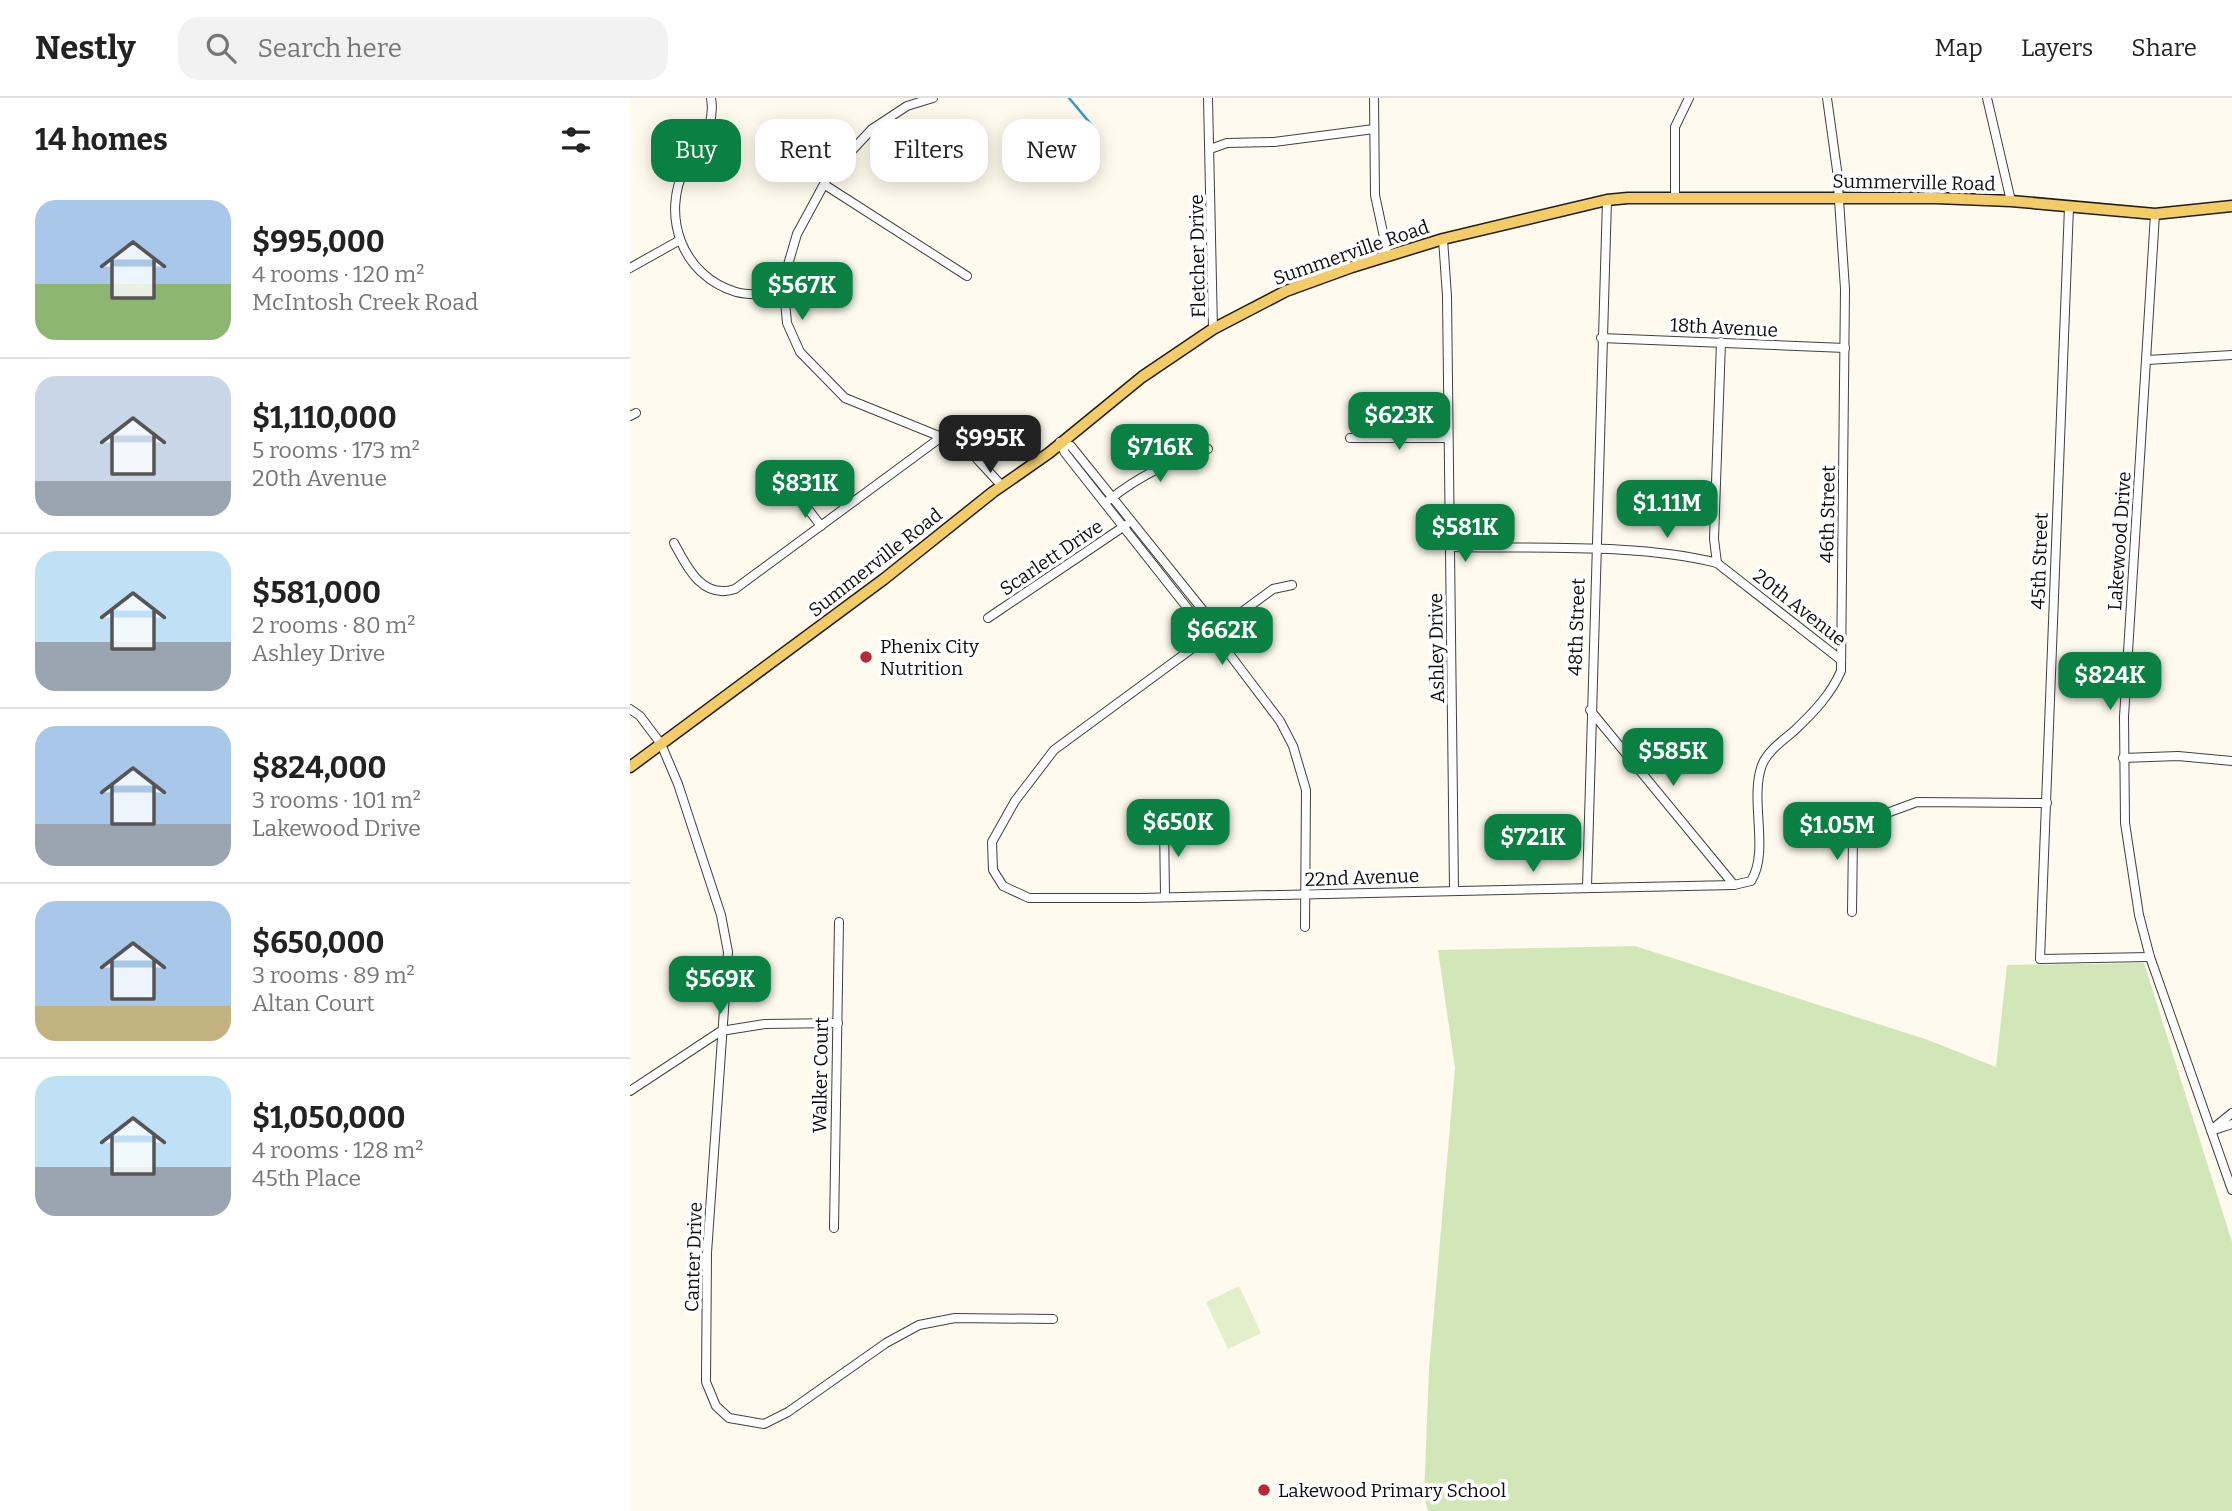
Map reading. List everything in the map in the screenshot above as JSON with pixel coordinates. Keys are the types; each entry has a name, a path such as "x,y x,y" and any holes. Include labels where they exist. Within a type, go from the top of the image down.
{"main road":[{"name":"Summerville Road","path":"630,767 867,592 1135,382 1213,329 1286,291 1443,239 1607,200 1675,197 2011,201 2155,214 2232,206"}],"street":[{"path":"711,98 713,110 710,127 686,166 675,195 676,233 699,271 714,282 737,293 784,294"},
{"path":"933,98 904,102 872,129 829,175 797,234 787,268 784,294 787,323 800,352 845,398 966,447 1002,486"},
{"name":"Fletcher Drive","path":"1208,98 1213,329"},
{"path":"1374,98 1375,195 1388,256"},
{"path":"1675,197 1675,127 1689,98"},
{"name":"46th Street","path":"1734,885 1751,881 1756,872 1756,806 1758,778 1763,761 1833,688 1841,671 1846,289 1837,198 1837,170 1827,98"},
{"path":"1987,98 2011,201"},
{"path":"1210,149 1227,143 1274,142 1374,129"},
{"path":"825,185 967,276"},
{"name":"48th Street","path":"1587,887 1594,550 1607,200"},
{"name":"45th Street","path":"2069,207 2040,959 2150,957"},
{"name":"Lakewood Drive","path":"2155,214 2123,758 2129,851 2138,915 2150,957 2232,1190"},
{"name":"Ashley Drive","path":"1443,239 1454,889"},
{"path":"630,268 680,240"},
{"name":"18th Avenue","path":"1601,338 1846,348"},
{"path":"1717,563 1714,540 1721,342"},
{"path":"2147,360 2232,355"},
{"path":"674,543 698,582 725,592 751,579 940,438"},
{"path":"1349,438 1448,438"},
{"path":"1060,442 1071,446 1210,619 1211,636"},
{"path":"1060,442 1104,504 1264,698 1293,746 1306,790 1305,927"},
{"path":"1104,504 1165,464 1208,449"},
{"path":"778,470 821,526"},
{"name":"Scarlett Drive","path":"988,618 1131,521"},
{"name":"20th Avenue","path":"1450,547 1594,550 1695,558 1717,563 1841,660"},
{"path":"1211,636 1273,589 1292,585"},
{"name":"22nd Avenue","path":"1211,636 1054,750 1015,801 992,842 991,861 997,878 1011,892 1029,898 1734,885"},
{"name":"Canter Drive","path":"630,709 640,716 661,744 678,784 725,933 728,952 707,1252 706,1382 716,1406 729,1418 746,1423 772,1421 902,1333 936,1319 1053,1319"},
{"path":"1590,710 1734,885"},
{"path":"2123,758 2178,756 2232,761"},
{"path":"1824,836 1917,802 2047,803"},
{"path":"1852,912 1853,837 1861,822"},
{"path":"1164,823 1165,896"},
{"name":"Walker Court","path":"834,1228 839,922"},
{"path":"630,1091 721,1031 765,1024 838,1023"},
{"path":"2211,1130 2232,1112"},
{"path":"2211,1130 2232,1124"}],"green space":[{"path":"1635,946 1928,1040 1996,1067 2007,965 2144,963 2232,1242 2232,1511 1428,1511 1424,1497 1429,1369 1455,1068 1438,950"},
{"path":"1239,1286 1261,1333 1228,1349 1206,1302"}],"waterway":[{"path":"1069,98 1087,119"}],"place":[{"name":"Phenix City Nutrition","path":"866,657"},
{"name":"Lakewood Primary School","path":"1264,1490"}]}
